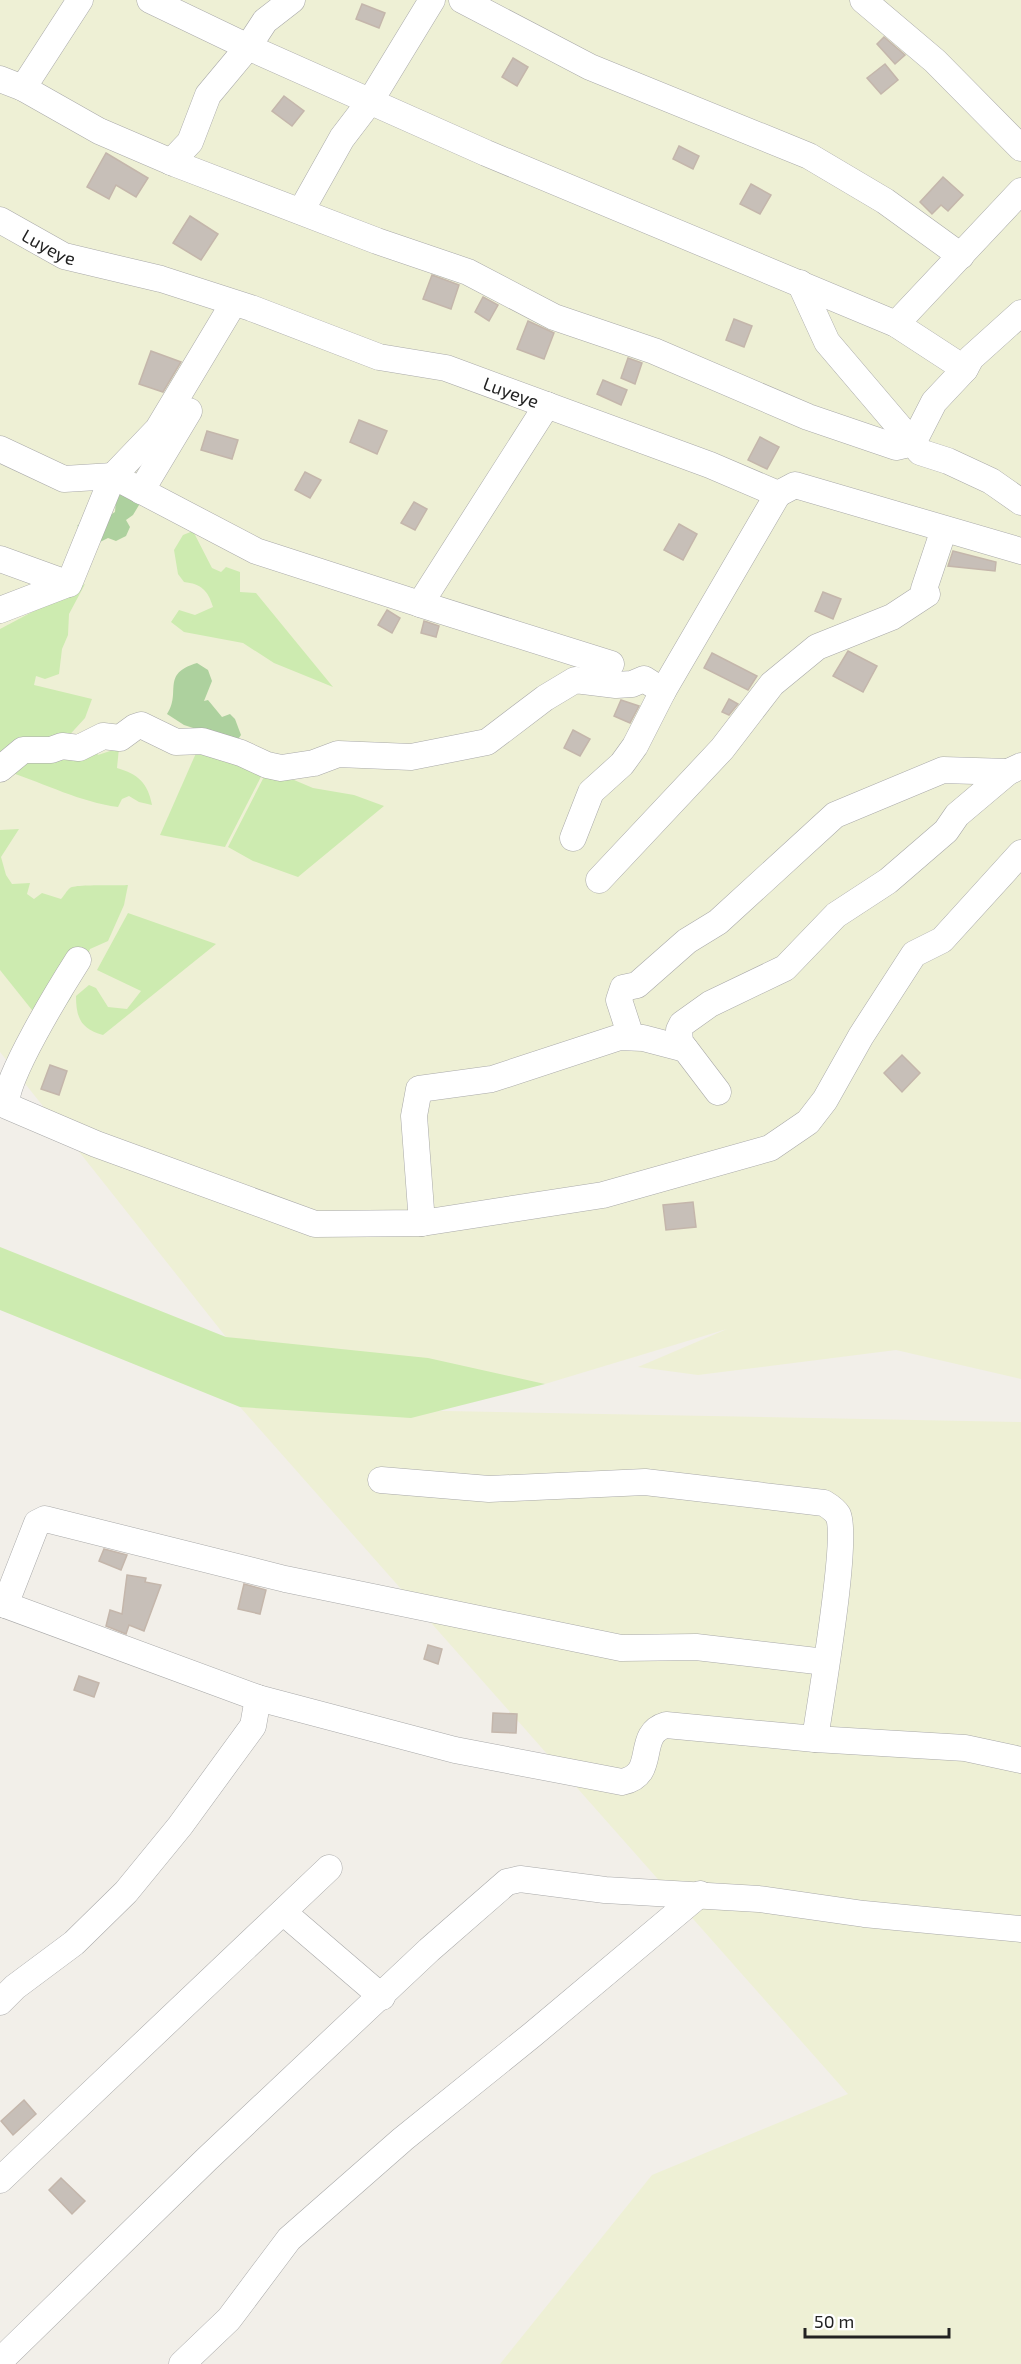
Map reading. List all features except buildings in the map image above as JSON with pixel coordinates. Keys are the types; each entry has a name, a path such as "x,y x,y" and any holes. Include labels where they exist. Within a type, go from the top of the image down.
{"street":[{"path":"80,0 11,83 99,131 171,162 468,272 554,317 654,351 808,417 896,447 913,443 934,402 965,369 971,358 1021,314"},
{"path":"150,0 248,47 486,153 896,324 965,369"},
{"path":"171,162 195,132 208,95 248,47 265,21 292,0"},
{"path":"301,211 342,138 371,100 432,0"},
{"path":"462,0 590,67 809,156 885,201 961,256"},
{"path":"863,0 935,61 1021,148"},
{"path":"896,324 913,303 961,256 1021,191"},
{"name":"Luyeye","path":"0,220 64,256 161,279 242,306 379,357 446,368 710,465 778,494"},
{"path":"800,283 827,342 920,452 948,460 991,481 1021,502"},
{"path":"0,610 69,584 113,476 158,429 242,306"},
{"path":"141,491 242,306"},
{"path":"420,604 547,405"},
{"path":"0,448 64,479 113,476 256,551 611,664"},
{"path":"573,838 591,792 622,764 635,746 663,691 778,494 795,485 1021,551"},
{"path":"599,880 722,749 772,684 818,647 892,617 927,594 924,589 944,529"},
{"path":"0,559 65,585"},
{"path":"0,768 23,750 51,750 62,746 79,748 107,735 120,738 141,725 176,741 202,741 281,768 314,763 338,754 411,757 487,742 545,698 575,680 616,685 632,684 644,679 663,691"},
{"path":"631,1037 619,1000 623,988 637,985 687,940 718,922 835,815 943,770 1014,769"},
{"path":"718,1092 679,1039 682,1024 710,1004 785,968 836,915 888,881 1014,769"},
{"path":"78,960 29,1038 4,1096 7,1106 96,1144 315,1224 422,1223 603,1195 774,1147 808,1122 825,1100 861,1036 914,954 942,940 1021,853"},
{"path":"422,1223 414,1116 419,1089 492,1079 554,1060 602,1041 631,1037 685,1049"},
{"path":"381,1480 489,1489 645,1482 824,1503 838,1515 840,1526 835,1593 815,1739"},
{"path":"825,1662 696,1647 621,1648 274,1576 45,1519 37,1523 2,1604 258,1698 455,1750 622,1782 633,1780 641,1774 651,1735 657,1727 666,1725 815,1739 965,1748 1021,1760"},
{"path":"0,2002 15,1987 74,1943 126,1892 180,1826 253,1726 258,1698"},
{"path":"0,2180 329,1868"},
{"path":"0,2363 207,2159 507,1882 520,1879 605,1890 759,1899 864,1914 1021,1929"},
{"path":"182,2364 229,2319 289,2239 403,2139 532,2035 700,1894"},
{"path":"283,1912 382,1996"}],"green space":[{"path":"0,0 1021,0 1021,1379 896,1350 698,1375 638,1367 727,1329 545,1384 226,1337 0,1052"},
{"path":"124,486 139,505 133,515 126,520 130,527 126,536 116,541 108,538 98,543 91,532 77,526 115,512 116,499"},
{"path":"193,531 212,568 221,572 226,567 240,572 240,592 256,593 333,687 274,663 243,643 184,632 171,622 179,610 195,615 213,607 209,596 203,589 195,584 184,582 178,574 174,550 183,535"},
{"path":"85,584 69,614 68,635 62,649 59,674 45,679 36,676 34,685 92,699 85,718 64,741 96,745 98,755 119,748 117,768 141,780 148,791 152,805 139,802 129,796 122,799 118,807 104,805 9,772 0,771 0,629"},
{"path":"197,663 208,670 212,681 204,701 208,700 222,717 230,714 235,719 241,735 236,742 184,725 167,714 173,698 175,678 186,667"},
{"path":"200,744 265,769 225,847 160,835"},
{"path":"268,769 313,788 354,795 384,806 298,877 253,861 228,847"},
{"path":"19,829 1,857 6,875 12,884 30,883 27,894 34,899 42,893 61,899 69,889 74,887 128,885 124,905 108,941 90,949 71,998 48,1030 0,970 0,830"},
{"path":"128,913 216,944 103,1035 96,1033 81,1022 77,1011 76,996 89,985 96,988 108,1007 127,1009 141,991 97,970"},
{"path":"0,1247 226,1337 428,1358 545,1384 411,1418 240,1407 0,1310"},
{"path":"240,1407 1021,1422 1021,2364 500,2364 652,2175 848,2094"}]}
